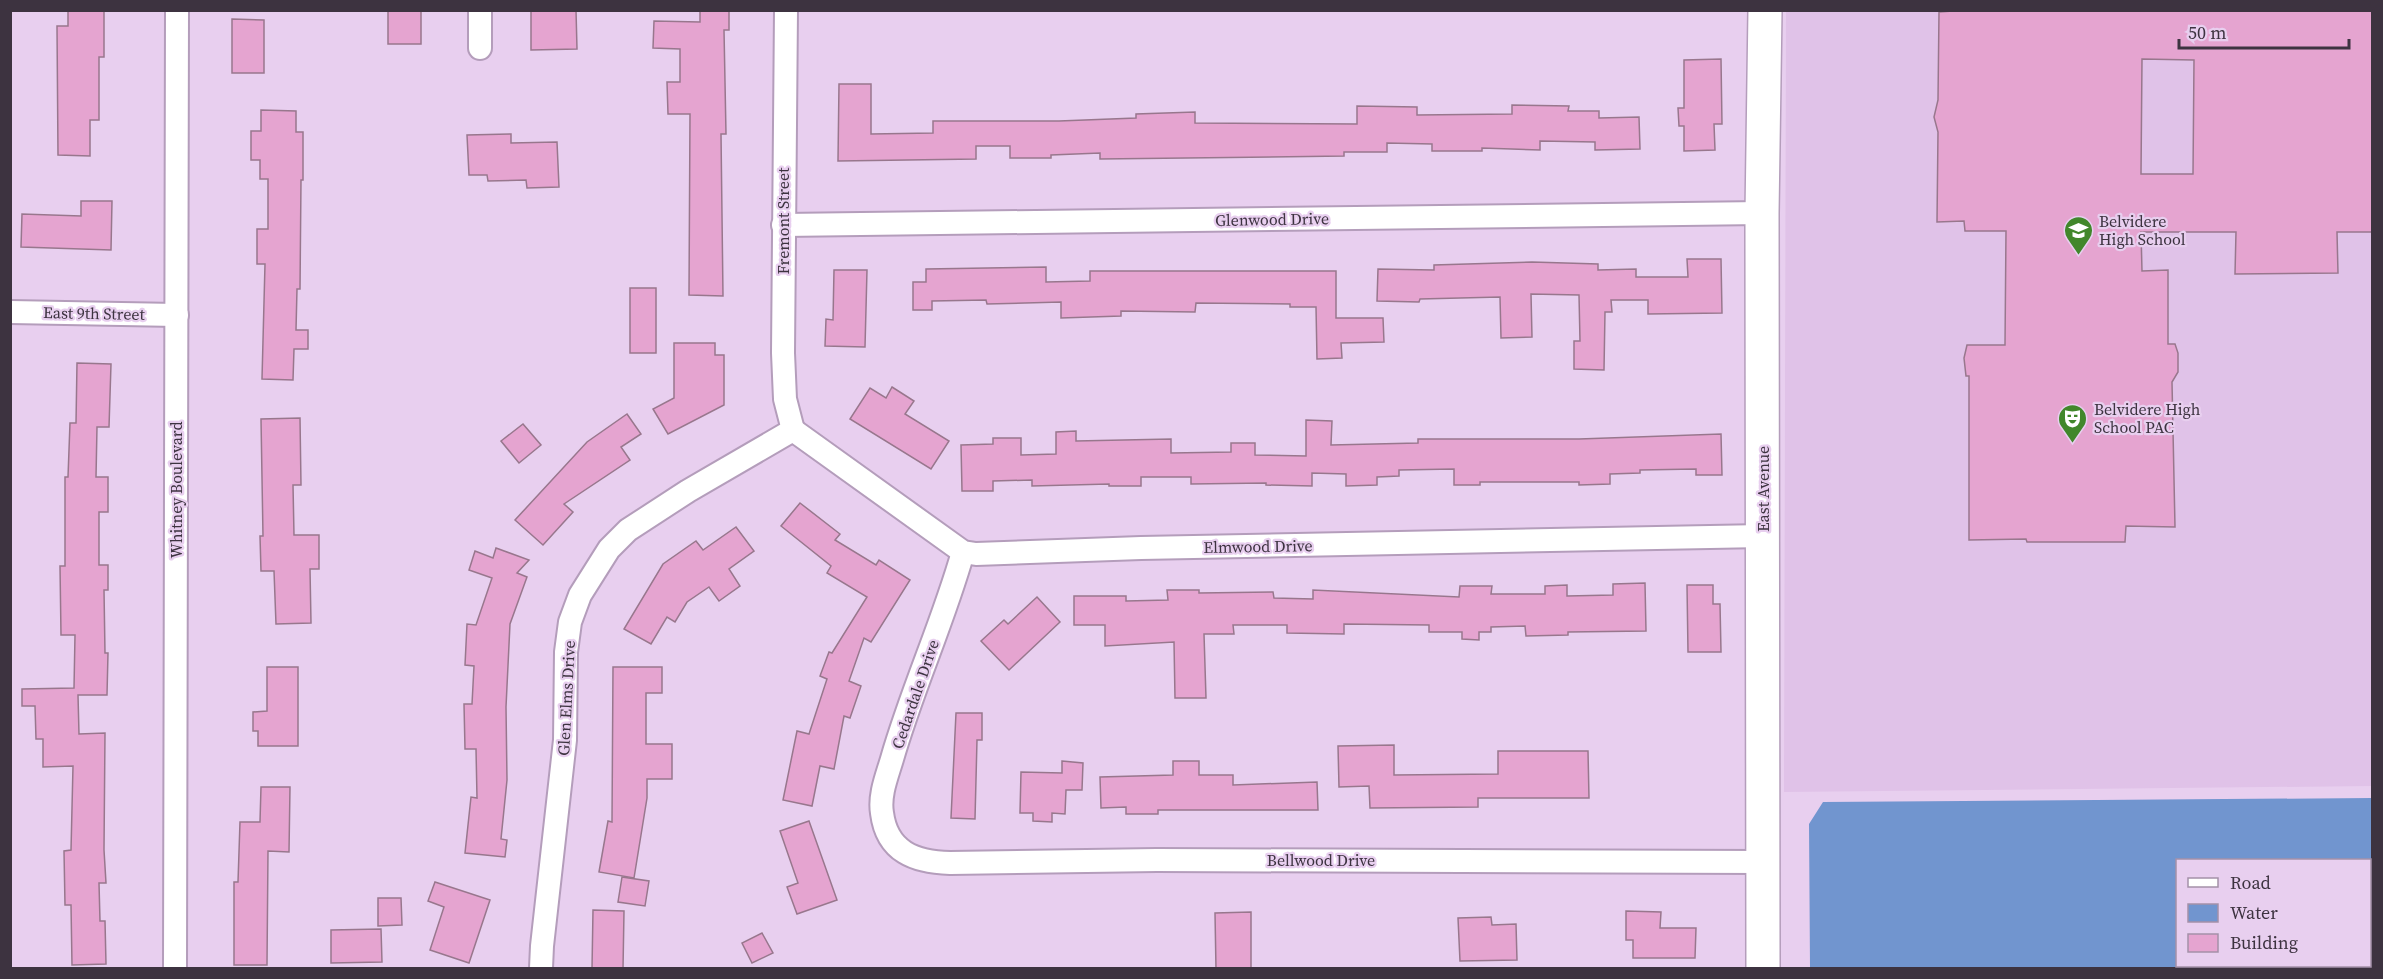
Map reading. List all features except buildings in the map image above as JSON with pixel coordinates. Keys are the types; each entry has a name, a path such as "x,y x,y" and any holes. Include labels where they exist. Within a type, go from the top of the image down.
{"street":[{"name":"Whitney Boulevard","path":"175,969 177,10"},
{"path":"480,10 480,48"},
{"name":"Fremont Street","path":"786,10 783,225 785,399 793,430"},
{"name":"East Avenue","path":"1763,969 1764,10"},
{"name":"Glenwood Drive","path":"783,225 1762,213"},
{"name":"East 9th Street","path":"10,312 177,315"},
{"path":"793,430 963,552"},
{"name":"Glen Elms Drive","path":"541,969 565,740 566,652 570,622 580,595 609,549 628,530 688,491 793,430"},
{"name":"Elmwood Drive","path":"963,552 976,554 1153,548 1763,536"},
{"name":"Cedardale Drive","path":"890,836 882,813 882,794 898,737 954,585 963,552"},
{"name":"Bellwood Drive","path":"890,836 894,844 910,857 928,863 1157,860 1763,862"}],"shaded area":[{"name":"Belvidere High School","path":"1786,11 2372,11 2372,786 1784,792"}],"water":[{"path":"2372,798 2372,968 1810,968 1809,824 1823,802"}],"place":[{"name":"Belvidere High School","path":"2078,256"},
{"name":"Belvidere High School PAC","path":"2073,444"}]}
